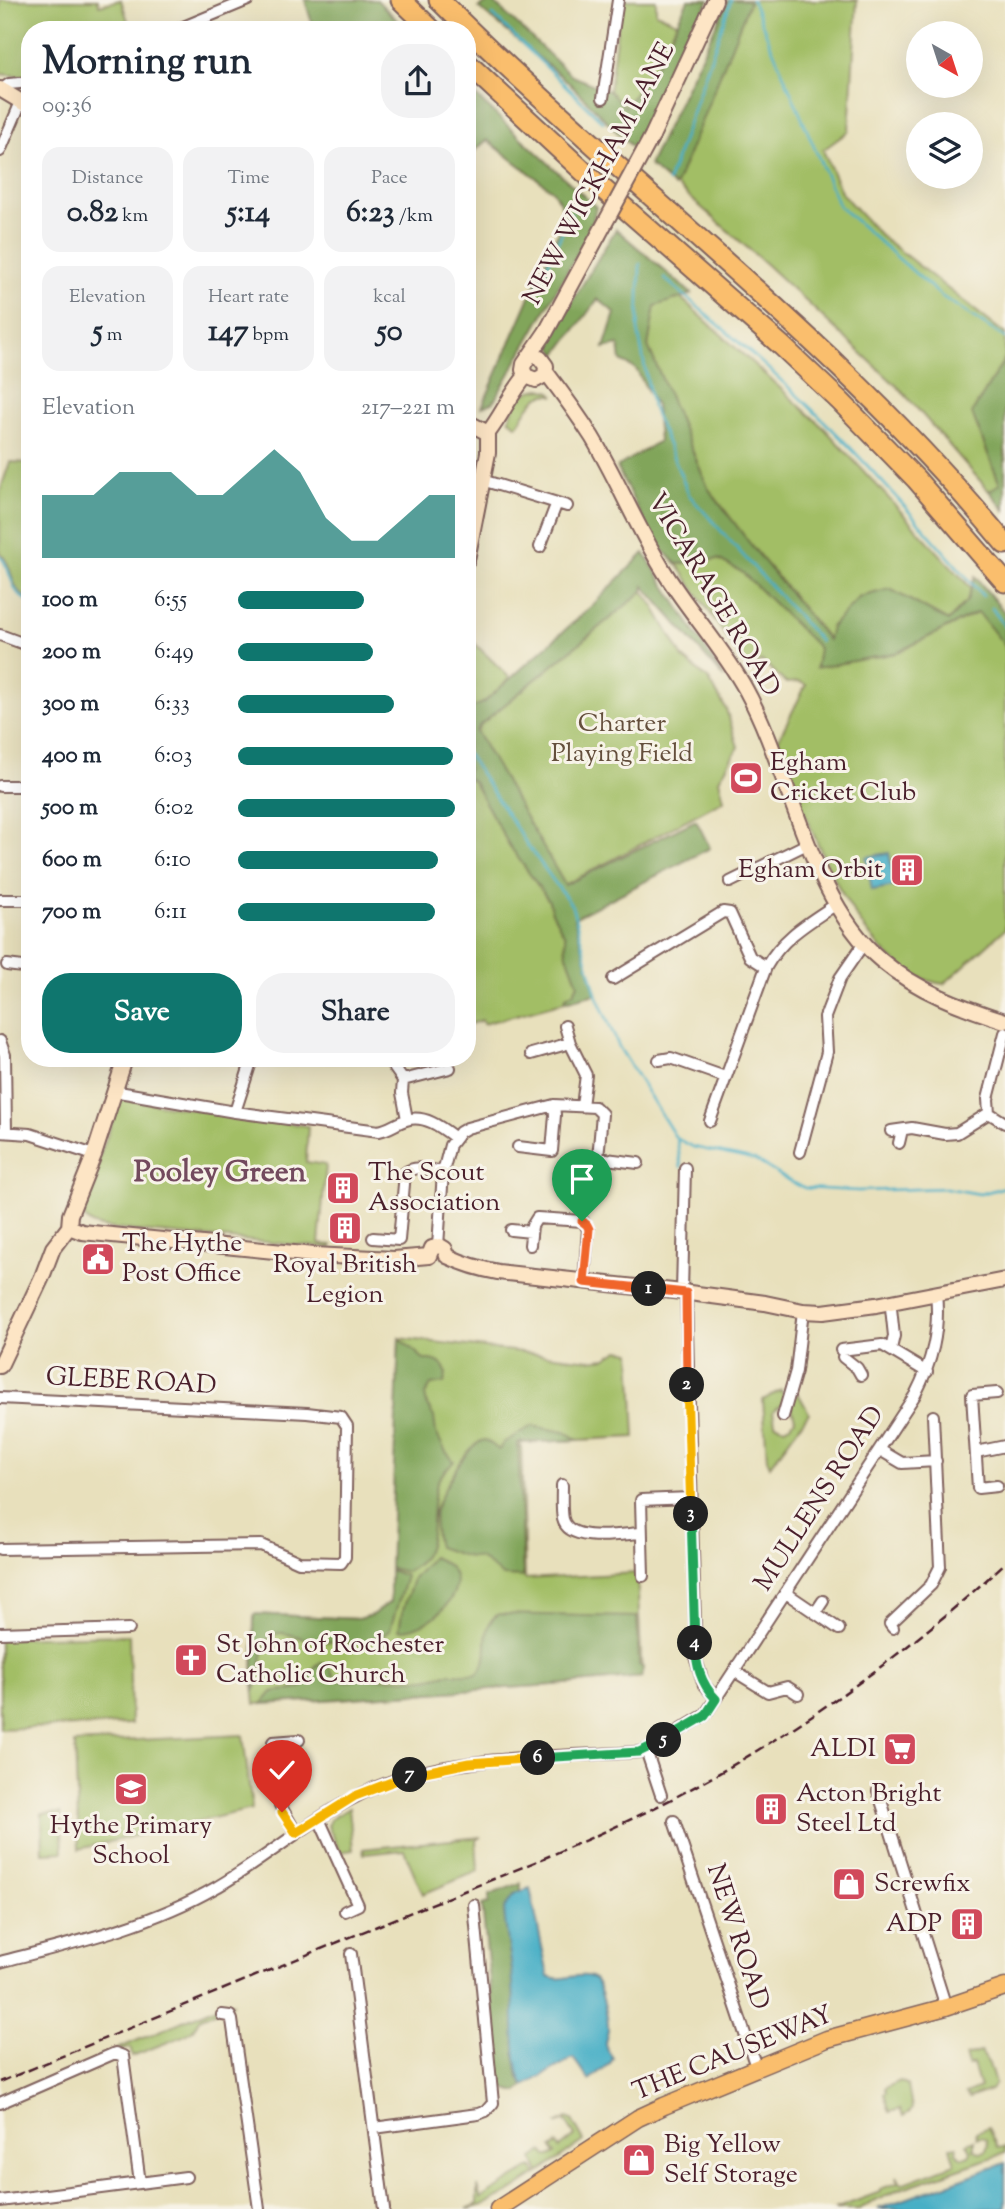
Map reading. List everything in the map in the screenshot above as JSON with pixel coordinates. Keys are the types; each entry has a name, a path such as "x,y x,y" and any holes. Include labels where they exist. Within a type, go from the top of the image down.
{"highway":[{"path":"401,0 423,21"},
{"path":"439,0 462,21"},
{"path":"476,34 864,389 978,511 1005,544"},
{"path":"476,71 595,182 782,346 841,402 916,479 1005,582"}],"main road":[{"name":"NEW WICKHAM LANE","path":"536,369 545,332 652,136 715,0"},
{"path":"1,90 21,102"},
{"path":"476,512 488,453 488,433 503,414 518,385 536,369"},
{"name":"VICARAGE ROAD","path":"536,369 563,396 591,435 662,568 724,655 746,691 768,738 835,905 864,943 897,973 964,1008 1005,1021"},
{"path":"476,427 488,433"},
{"path":"0,1365 53,1248 69,1227 70,1215 122,1067"},
{"path":"69,1227 82,1232 314,1255 394,1259 438,1253 469,1266 498,1272 684,1292 803,1311 843,1310 1005,1280"},
{"name":"THE CAUSEWAY","path":"498,2209 638,2118 827,2039 946,2007 1005,1987"}],"street":[{"path":"198,21 248,0"},
{"path":"603,97 618,0"},
{"path":"1,90 9,84 21,83"},
{"path":"0,151 21,114"},
{"path":"482,480 561,506 540,547"},
{"path":"0,635 21,643"},
{"path":"0,786 21,786"},
{"path":"730,883 808,843"},
{"path":"755,870 760,881"},
{"path":"0,900 21,900"},
{"path":"709,1114 766,967 782,943 835,905"},
{"path":"613,979 723,912 730,914 750,957 766,967"},
{"path":"800,1152 827,1052 825,1017 840,978 864,943"},
{"path":"7,965 21,967"},
{"path":"565,1026 570,1043 586,1075 582,1106"},
{"path":"989,1113 988,1099 1005,1033"},
{"path":"0,1041 5,1055 3,1132 30,1134 93,1155"},
{"path":"531,1054 570,1043"},
{"path":"659,1060 671,1059 725,1077"},
{"path":"235,1112 249,1067"},
{"path":"394,1067 403,1080 402,1093 407,1119"},
{"path":"403,1080 451,1067"},
{"path":"113,1091 235,1112 379,1131 390,1129 407,1119 416,1119 433,1122 454,1138"},
{"path":"552,1151 554,1105"},
{"path":"438,1253 443,1172 447,1153 454,1138 467,1128 554,1105 596,1107 602,1114 596,1180 606,1181"},
{"path":"989,1113 1005,1123"},
{"path":"899,1143 896,1130 912,1128 945,1134 957,1133 989,1113"},
{"path":"518,1147 565,1152"},
{"path":"597,1158 638,1163"},
{"path":"399,1240 405,1173 416,1168 443,1172"},
{"path":"685,1168 684,1292 696,1660 704,1685 716,1699"},
{"path":"530,1245 534,1222 542,1217 583,1221 587,1225 584,1282"},
{"path":"512,1230 531,1232"},
{"path":"373,1238 412,1241"},
{"name":"MULLENS ROAD","path":"646,1750 705,1716 786,1593 836,1525 927,1372 937,1329 936,1293"},
{"path":"891,1308 894,1336 891,1349"},
{"path":"783,1416 796,1371 803,1311"},
{"path":"866,1347 859,1371 842,1354 866,1347 882,1345 927,1372"},
{"path":"997,1393 972,1395 978,1488 997,1486"},
{"name":"GLEBE ROAD","path":"0,1398 341,1417 347,1426 346,1524 343,1561 338,1564 299,1562 261,1545 0,1549"},
{"path":"893,1628 890,1624 931,1585 940,1567 933,1416"},
{"path":"976,1452 1005,1446"},
{"path":"880,1450 902,1463 936,1461"},
{"path":"562,1485 563,1518 567,1527 575,1533 642,1533"},
{"path":"643,1576 641,1500 690,1498"},
{"path":"786,1593 839,1629"},
{"path":"815,1613 823,1601"},
{"path":"0,1633 128,1629"},
{"path":"734,1671 768,1692 786,1682 798,1694"},
{"path":"296,1833 280,1805 273,1742 299,1740"},
{"path":"0,1962 144,1921 180,1907 218,1886 355,1796 393,1780 426,1771 469,1763 646,1750 661,1795"},
{"path":"878,1791 946,2007"},
{"path":"319,1819 358,1905 345,1911"},
{"name":"NEW ROAD","path":"674,1821 756,2067"},
{"path":"374,2128 478,2114 493,2103 474,1905"},
{"path":"351,1954 384,2209"},
{"path":"222,2015 227,2015 232,2020 259,2209"},
{"path":"0,2103 115,2053 123,2056 140,2183"},
{"path":"0,2202 186,2177"}],"green space":[{"path":"0,0 98,0 99,5 121,0 128,21 21,21 21,76 0,74"},
{"path":"305,0 377,0 398,21 311,21"},
{"path":"491,0 572,76 609,91 625,107 660,59 688,0 709,0 647,134 634,149 568,82 479,8"},
{"path":"621,0 656,0 656,13 677,22 660,59 625,108 609,91"},
{"path":"728,0 750,0 675,187 649,165"},
{"path":"750,0 857,0 849,131 823,150 842,194 880,235 1005,334 1005,358 972,413 1000,485 989,491 901,390 676,185"},
{"path":"476,96 596,207 591,229 493,403 482,407 566,214 553,191 487,140 476,149"},
{"path":"616,229 692,294 655,306 648,346 708,488 828,640 831,627 860,597 890,589 948,621 967,601 975,576 1005,613 1005,646 978,612 896,653 816,668 819,648 742,572 718,559 677,564 654,542 617,467 659,441 656,406 636,369 621,361 619,345 604,348 615,313 598,299 556,355 549,340"},
{"path":"681,298 825,429 971,588 967,601 948,621 890,589 860,597 831,627 829,640 708,488 648,346 655,305"},
{"path":"1005,358 1005,510 989,491 1000,484 972,413"},
{"path":"541,389 555,396 542,396 537,399 517,426 509,419 517,402 529,392"},
{"path":"10,462 21,463 21,594 5,558 0,553 0,491"},
{"path":"644,553 724,678 644,586 643,591 476,731 476,706 483,703 593,605"},
{"path":"718,559 742,572 820,648 816,667 896,653 979,612 1005,646 1005,929 944,984 913,974 885,952 860,921 838,885 819,846 778,740 806,685 800,682 786,683 762,661 748,669 677,564"},
{"name":"Charter Playing Field","path":"643,591 683,658 709,680 726,709 738,747 719,780 724,800 565,885 476,733 480,725"},
{"path":"476,645 510,678 483,704 476,707"},
{"path":"476,731 565,885 696,820 710,848 574,918 596,994 564,1002 578,984 566,952 565,936 549,901 509,845 476,786"},
{"path":"476,786 509,845 549,901 565,936 566,952 578,984 564,1002 483,1024 482,1020 476,1022"},
{"path":"124,1099 308,1126 306,1162 326,1165 319,1244 332,1245 332,1248 110,1229 89,1222 82,1210 83,1201 120,1101"},
{"path":"399,1338 590,1360 606,1358 619,1350 631,1352 635,1437 521,1443 525,1579 637,1573 642,1677 255,1704 254,1614 359,1619 372,1615 390,1602"},
{"path":"399,1338 425,1360 439,1363 445,1369 444,1383 431,1385 425,1395 434,1417 436,1433 454,1461 437,1483 431,1533 425,1555 406,1572 390,1568"},
{"path":"781,1390 785,1398 782,1405 773,1411 775,1424 785,1428 791,1425 795,1419 791,1405 793,1395 798,1393 809,1413 770,1466 767,1459 763,1400"},
{"path":"532,1426 565,1432 578,1440 518,1443 523,1577 503,1576 480,1558 464,1556 438,1547 435,1510 463,1458 471,1449 486,1440 499,1450 503,1443"},
{"path":"432,1557 448,1565 455,1576 455,1588 450,1601 427,1622 399,1630 413,1579"},
{"path":"390,1570 406,1576 390,1630 372,1641 361,1643 276,1634 265,1643 254,1692 254,1614 359,1619 372,1615 390,1602"},
{"path":"499,1614 637,1617 642,1677 262,1704 272,1692 304,1686 314,1668 321,1662 329,1667 336,1679 347,1682 361,1678 426,1679 447,1674 477,1674 485,1659 488,1626"},
{"path":"129,1635 131,1724 0,1729 0,1638"},
{"path":"243,1735 252,1809 79,1849 75,1743"},
{"path":"349,1808 353,1850 340,1852 328,1826 330,1820"},
{"path":"61,1813 63,1852 43,1853 42,1814"},
{"path":"481,1837 476,1840 478,1871 423,1894 404,1850 364,1854 363,1849"},
{"path":"521,1883 521,1891 516,1893 504,1910 514,1985 515,2055 519,2078 524,2086 518,2092 501,2088 482,1905 489,1903 489,1895"},
{"path":"232,2003 199,2019 193,2030 181,2037 132,2056 131,2048 117,2049 221,2005"},
{"path":"981,2052 989,2064 995,2084 991,2090 969,2098 965,2094 980,2088 973,2064 968,2066 965,2056"},
{"path":"900,2081 908,2085 912,2108 903,2116 900,2109 890,2112 884,2094 885,2088"},
{"path":"567,2118 572,2120 584,2141 539,2173 533,2158 543,2151 550,2156 555,2153 552,2148 557,2144 560,2148 575,2136 565,2120 556,2124"},
{"path":"988,2127 997,2148 1005,2147 1005,2153 900,2189 859,2209 835,2209 898,2183 897,2176 901,2184 955,2164 950,2147 957,2146 956,2153 963,2158 969,2156 971,2151 967,2143 974,2140 974,2149 985,2151 987,2140 977,2138 976,2132"},
{"path":"532,2167 537,2174 521,2185 495,2200 467,2209 477,2204 477,2186 481,2198"}],"water":[{"path":"889,853 895,886 872,890 866,857"},
{"path":"530,1888 548,1976 591,1977 603,1999 608,2029 605,2044 613,2058 589,2080 573,2058 524,2086 520,2077 515,2052 512,1974 504,1908 516,1893"},
{"path":"1005,2163 1005,2209 878,2209"}],"waterway":[{"path":"668,182 731,0"},
{"path":"752,0 839,206 941,296 1005,338"},
{"path":"493,15 603,122"},
{"path":"534,295 571,213"},
{"path":"640,264 638,330 652,406 689,495 820,641"},
{"path":"664,278 824,421 885,485 983,596"},
{"path":"0,556 21,596"},
{"path":"992,608 1005,627"},
{"path":"476,767 528,846 572,906 596,994 619,1047 676,1138 693,1147 755,1160 805,1188 858,1191 946,1188 980,1194 1005,1187"},
{"path":"677,1140 681,1167"}],"railway":[{"path":"0,2082 532,1863 685,1792 770,1743 852,1688 931,1628 1005,1563"}],"place":[{"name":"Egham Cricket Club","path":"746,778"},
{"name":"Egham Orbit","path":"907,870"},
{"name":"The Scout Association","path":"343,1188"},
{"name":"Royal British Legion","path":"345,1228"},
{"name":"The Hythe Post Office","path":"98,1259"},
{"name":"St John of Rochester Catholic Church","path":"191,1660"},
{"name":"ALDI","path":"900,1749"},
{"name":"Hythe Primary School","path":"131,1789"},
{"name":"Acton Bright Steel Ltd","path":"771,1809"},
{"name":"Screwfix","path":"849,1884"},
{"name":"ADP","path":"967,1924"},
{"name":"Big Yellow Self Storage","path":"639,2160"}],"district":[{"name":"Pooley Green","path":"220,1173"}],"route":[{"path":"282,1812 296,1833 355,1796 393,1780 426,1771 469,1763 639,1752 705,1716 716,1699 704,1685 696,1664 686,1293 584,1282 589,1229 582,1221"}]}
